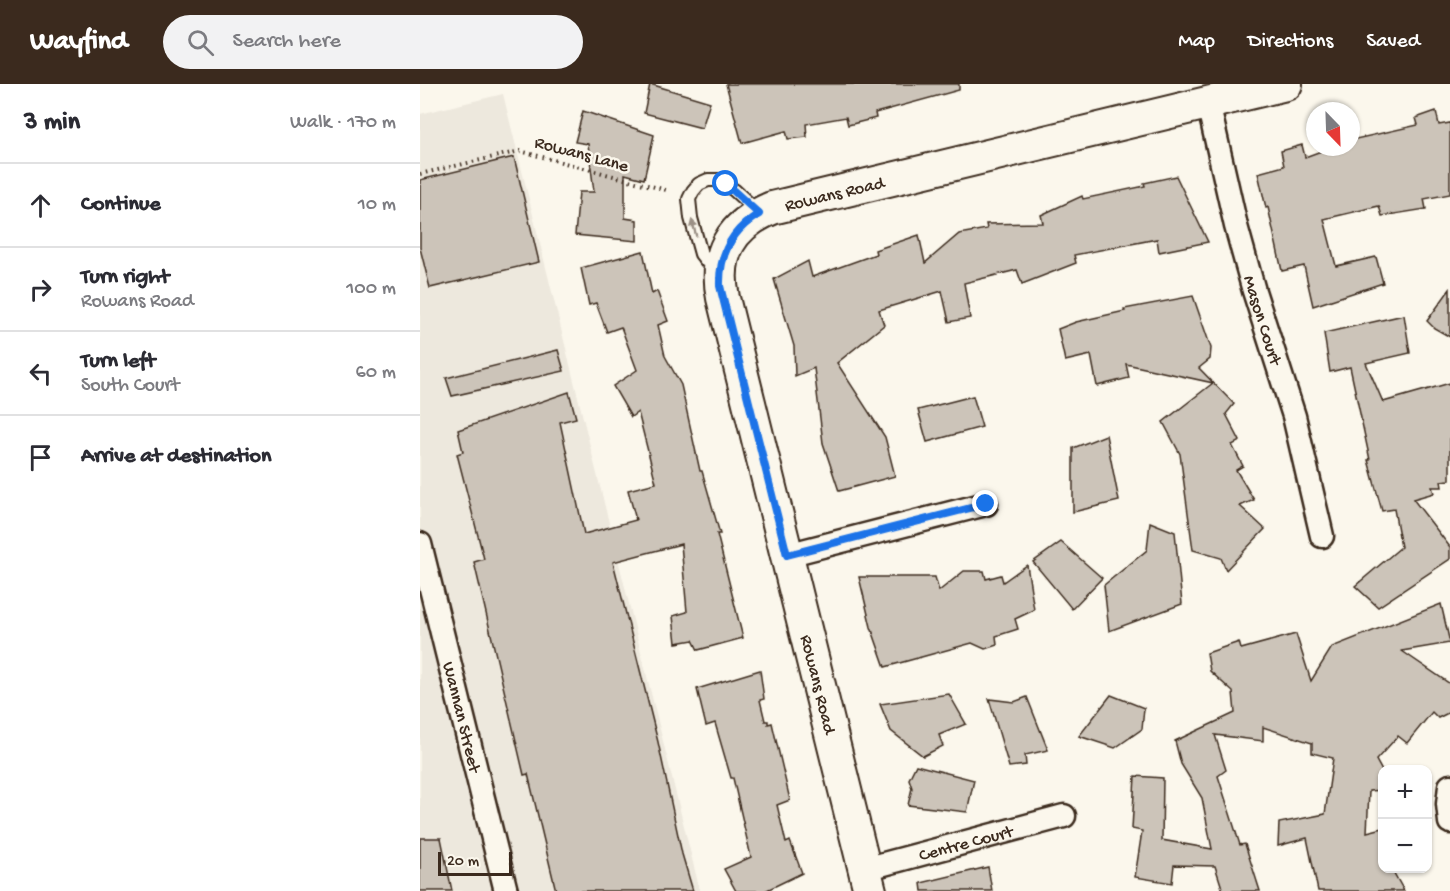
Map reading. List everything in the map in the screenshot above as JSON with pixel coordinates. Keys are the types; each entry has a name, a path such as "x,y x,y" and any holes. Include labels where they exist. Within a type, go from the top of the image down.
{"street":[{"name":"Rowans Road","path":"867,880 723,298 720,279 722,258 733,236 746,222 778,206 1286,84"},
{"name":"Mason Court","path":"1208,103 1236,226 1294,416 1322,536"},
{"path":"787,555 986,504"},
{"name":"Wannan Street","path":"420,544 506,891"},
{"path":"1450,786 1448,804 1450,822"},
{"name":"Centre Court","path":"867,880 1064,816"}],"lane":[{"path":"720,279 701,254 689,208 689,199 693,190 708,180 718,180 734,190 759,214"}],"path":[{"name":"Rowans Lane","path":"420,174 520,151 666,190"}],"shaded area":[{"path":"503,94 700,891 420,891 420,114"}],"building":[{"path":"650,84 710,102 702,128 644,113"},
{"path":"726,84 959,84 959,90 875,113 876,118 848,125 846,117 806,124 807,137 788,139 786,131 742,143"},
{"path":"583,111 654,135 644,179 625,174 625,218 637,220 637,241 575,235 579,192 594,192 588,144 575,142"},
{"path":"1436,111 1439,125 1450,123 1450,194 1424,199 1426,209 1382,216 1379,206 1324,219 1336,266 1376,257 1383,283 1313,306 1304,266 1282,271 1258,173 1284,166 1281,151 1302,145 1305,157 1360,156 1360,138 1418,125 1416,118"},
{"path":"514,157 539,262 430,288 420,248 420,180"},
{"path":"1176,176 1208,242 1159,252 1157,239 1074,255 1076,263 1022,284 1017,270 964,283 970,318 949,322 942,291 879,310 884,325 837,363 885,437 895,476 839,491 823,443 814,368 795,376 794,346 774,279 808,261 812,277 876,254 875,250 919,235 925,263 959,234 987,229 986,224 1043,223 1041,215 1082,196 1083,199 1145,186 1144,183"},
{"path":"643,251 652,294 657,291 668,321 658,325 665,356 681,385 700,471 702,471 720,534 717,534 743,638 698,650 693,640 676,643 673,616 687,612 681,544 613,562 658,742 682,854 693,891 556,891 528,774 524,775 474,562 484,559 457,454 463,452 458,430 569,392 576,418 560,422 584,534 636,520 628,490 656,483 638,412 631,417 613,386 637,370 621,327 607,332 596,303 589,305 581,268"},
{"path":"1450,289 1450,337 1427,321"},
{"path":"1193,296 1211,348 1210,359 1199,368 1234,404 1226,414 1240,441 1232,445 1243,466 1236,470 1254,500 1240,506 1265,529 1226,570 1221,558 1193,550 1180,454 1163,422 1213,383 1126,364 1129,378 1097,386 1091,355 1065,361 1058,329 1076,322 1125,311 1124,309"},
{"path":"1404,315 1410,353 1366,363 1383,402 1450,383 1450,480 1441,481 1442,487 1432,487 1434,493 1413,499 1450,547 1450,559 1378,607 1355,586 1401,547 1394,509 1382,511 1368,460 1370,460 1350,367 1330,372 1324,333"},
{"path":"558,350 564,371 452,396 446,378"},
{"path":"973,396 982,427 927,442 918,410"},
{"path":"1106,435 1119,501 1073,512 1073,448"},
{"path":"1150,522 1175,532 1182,604 1109,631 1104,585 1147,550"},
{"path":"1061,542 1102,578 1072,609 1033,562"},
{"path":"1027,565 1034,610 1015,619 1018,629 996,636 997,645 985,649 972,643 885,667 871,627 859,577 935,577 939,591 964,571 984,571 986,579 1001,575 1003,582"},
{"path":"1441,604 1450,643 1402,651 1450,684 1450,712 1438,718 1432,712 1407,743 1398,736 1376,760 1379,765 1378,790 1369,791 1367,832 1378,829 1378,873 1394,873 1404,891 1318,891 1307,838 1278,846 1279,823 1325,814 1333,758 1312,753 1312,743 1263,727 1263,741 1215,735 1226,770 1218,776 1240,845 1245,844 1260,891 1223,891 1215,866 1174,865 1172,883 1135,877 1142,831 1132,829 1135,776 1163,778 1162,840 1212,849 1202,798 1181,764 1175,741 1235,713 1233,692 1210,671 1207,653 1239,642 1241,649 1296,634 1311,681 1332,647"},
{"path":"760,670 764,699 760,700 765,721 768,721 768,724 772,723 790,800 777,805 786,843 790,841 802,873 765,891 736,891 724,869 751,857 733,778 731,778 715,723 706,726 697,689"},
{"path":"949,694 966,724 939,735 943,746 923,756 891,731 880,704"},
{"path":"1111,695 1144,708 1142,729 1115,748 1079,736"},
{"path":"1027,697 1048,750 1025,755 1026,765 1009,767 989,699 1014,702"},
{"path":"916,765 974,780 967,812 908,805 912,788 909,779"},
{"path":"420,838 441,838 452,891 420,891"},
{"path":"988,867 992,891 922,891 921,883"}],"route":[{"path":"726,184 759,214 746,222 727,246 722,258 720,286 787,555 986,504"}]}
